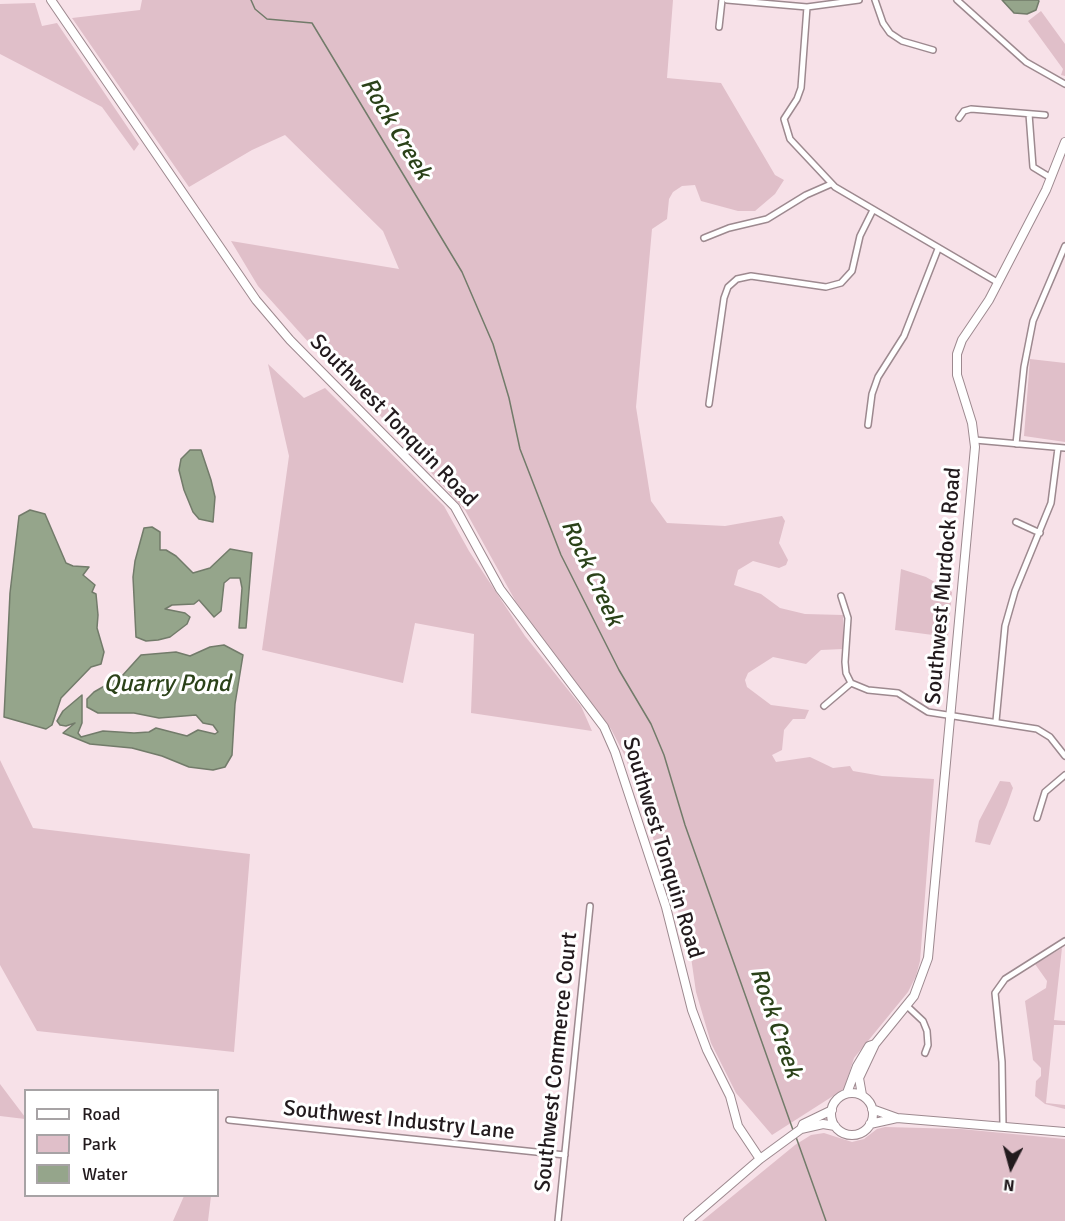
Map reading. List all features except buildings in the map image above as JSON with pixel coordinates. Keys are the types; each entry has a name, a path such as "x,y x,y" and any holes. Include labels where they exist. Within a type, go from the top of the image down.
{"main road":[{"name":"Southwest Tonquin Road","path":"51,0 256,300 290,340 455,507 505,596 604,726 618,759 666,907 695,1020 730,1096 738,1126 760,1159"},
{"name":"Southwest Murdock Road","path":"862,1095 860,1078 875,1044 907,1006 922,982 928,958 975,440 957,375 957,357 962,340 997,282 1051,178 1065,142"},
{"name":"Southwest Murdock Road","path":"847,1093 859,1061 868,1047 875,1044"},
{"path":"835,1126 832,1110 835,1102 847,1093 862,1095 872,1109 897,1118 1065,1132"},
{"path":"870,1124 872,1109"},
{"path":"801,1129 803,1124 832,1110"},
{"path":"688,1221 760,1159 801,1129 823,1124 835,1126 850,1136 859,1134 870,1124 897,1118"}],"street":[{"path":"719,27 722,0"},
{"path":"727,0 807,7 859,0"},
{"path":"875,0 883,23 890,33 902,41 933,50"},
{"path":"957,0 1026,62 1065,84"},
{"path":"807,7 801,88 797,99 786,115 784,124 789,139 831,184 997,282"},
{"path":"959,118 964,111 971,109 1045,115"},
{"path":"1029,114 1033,167 1051,178"},
{"path":"704,238 729,228 767,219 806,195 831,184"},
{"path":"710,404 724,298 728,287 737,279 751,276 826,287 841,283 852,271 860,236 873,210"},
{"path":"1016,444 1025,359 1033,321 1065,246"},
{"path":"868,425 872,394 878,377 904,336 938,249"},
{"path":"975,440 1062,448 1052,503 1015,591 1005,626 996,721"},
{"path":"1016,522 1040,533"},
{"path":"841,596 848,618 845,662 846,673 851,683 868,690 898,693 927,712 996,721 1041,731 1050,737 1065,756"},
{"path":"824,706 851,683"},
{"path":"1037,818 1046,792 1065,776"},
{"name":"Southwest Commerce Court","path":"558,1221 590,906"},
{"path":"1003,1126 1002,1062 995,993 1005,979 1065,941"},
{"path":"907,1006 923,1021 927,1031 928,1045 925,1053"},
{"name":"Southwest Industry Lane","path":"229,1120 565,1155"}],"green space":[{"path":"142,0 673,0 667,78 721,83 775,175 784,180 775,194 755,211 738,211 701,201 695,185 682,186 673,192 669,199 667,219 652,229 636,407 651,501 667,523 725,526 782,516 785,521 779,543 788,560 786,565 779,568 753,561 738,570 734,585 761,594 780,608 805,614 843,615 843,649 821,650 806,664 773,657 748,673 745,680 747,687 771,705 809,710 805,719 793,719 784,730 782,750 772,755 776,762 810,757 833,768 850,766 853,771 882,776 934,779 920,961 916,976 908,992 854,1058 844,1089 772,1135 736,1093 711,1043 696,992 689,943 625,756 611,729 516,602 465,510 406,445 398,424 392,428 311,345 258,286 231,241 399,269 383,231 285,135 252,150 189,187 72,18 140,10"},
{"path":"35,3 42,26 57,23 139,144 134,151 102,107 0,54 0,4"},
{"path":"1041,11 1065,44 1065,76 1061,75 1063,69 1028,21"},
{"path":"1030,359 1065,363 1065,442 1024,436"},
{"path":"268,364 304,398 325,388 444,506 469,551 525,636 581,706 592,731 471,713 474,634 415,623 403,683 262,650 289,456"},
{"path":"901,569 926,577 952,592 948,637 895,630"},
{"path":"0,760 33,828 250,854 234,1052 37,1031 0,965"},
{"path":"1000,781 1010,782 1013,788 1007,805 990,845 975,842 979,821"},
{"path":"1062,948 1054,1020 1065,1021 1065,1025 1054,1025 1046,1103 1065,1105 1065,1109 1045,1104 1035,1096 1036,1081 1041,1076 1041,1068 1033,1060 1025,1001 1046,988 1047,981 1035,964"},
{"path":"0,1084 24,1116 24,1119 0,1116"},
{"path":"885,1127 961,1129 1065,1139 1065,1221 702,1221 795,1145 811,1135 824,1133 852,1142 864,1139 877,1129"},
{"path":"184,1197 211,1197 208,1221 173,1221"}],"water":[{"path":"1002,0 1039,1 1036,10 1027,14 1014,13"},
{"path":"190,450 201,450 211,480 215,497 213,522 199,519 193,512 184,490 179,470 181,459"},
{"path":"30,510 45,514 66,563 89,567 83,575 95,585 92,592 96,594 97,628 104,652 101,664 91,667 61,698 52,725 46,729 4,717 10,593 19,516"},
{"path":"152,527 160,532 160,550 166,550 176,556 193,573 210,568 230,549 252,553 246,628 239,628 242,588 240,578 230,578 224,583 221,611 214,617 199,600 194,604 172,605 165,609 185,613 190,617 187,624 170,637 146,641 136,637 133,577 135,561 144,528"},
{"name":"Quarry Pond","path":"224,645 243,655 235,704 232,755 225,767 213,770 189,767 162,756 132,748 90,744 63,733 75,723 66,726 60,725 57,721 63,711 82,695 82,723 78,733 81,737 103,731 134,733 149,732 156,728 187,736 198,730 215,734 218,732 213,725 203,723 196,715 159,718 134,713 98,713 87,707 87,699 94,692 122,676 141,655 176,652 190,656 210,647"}],"waterway":[{"name":"Rock Creek","path":"251,0 255,9 267,19 312,23 462,272 493,344 509,398 520,449 561,555 619,670 651,724 664,755 685,825 793,1130"},
{"name":"Rock Creek","path":"796,1137 826,1221"}]}
